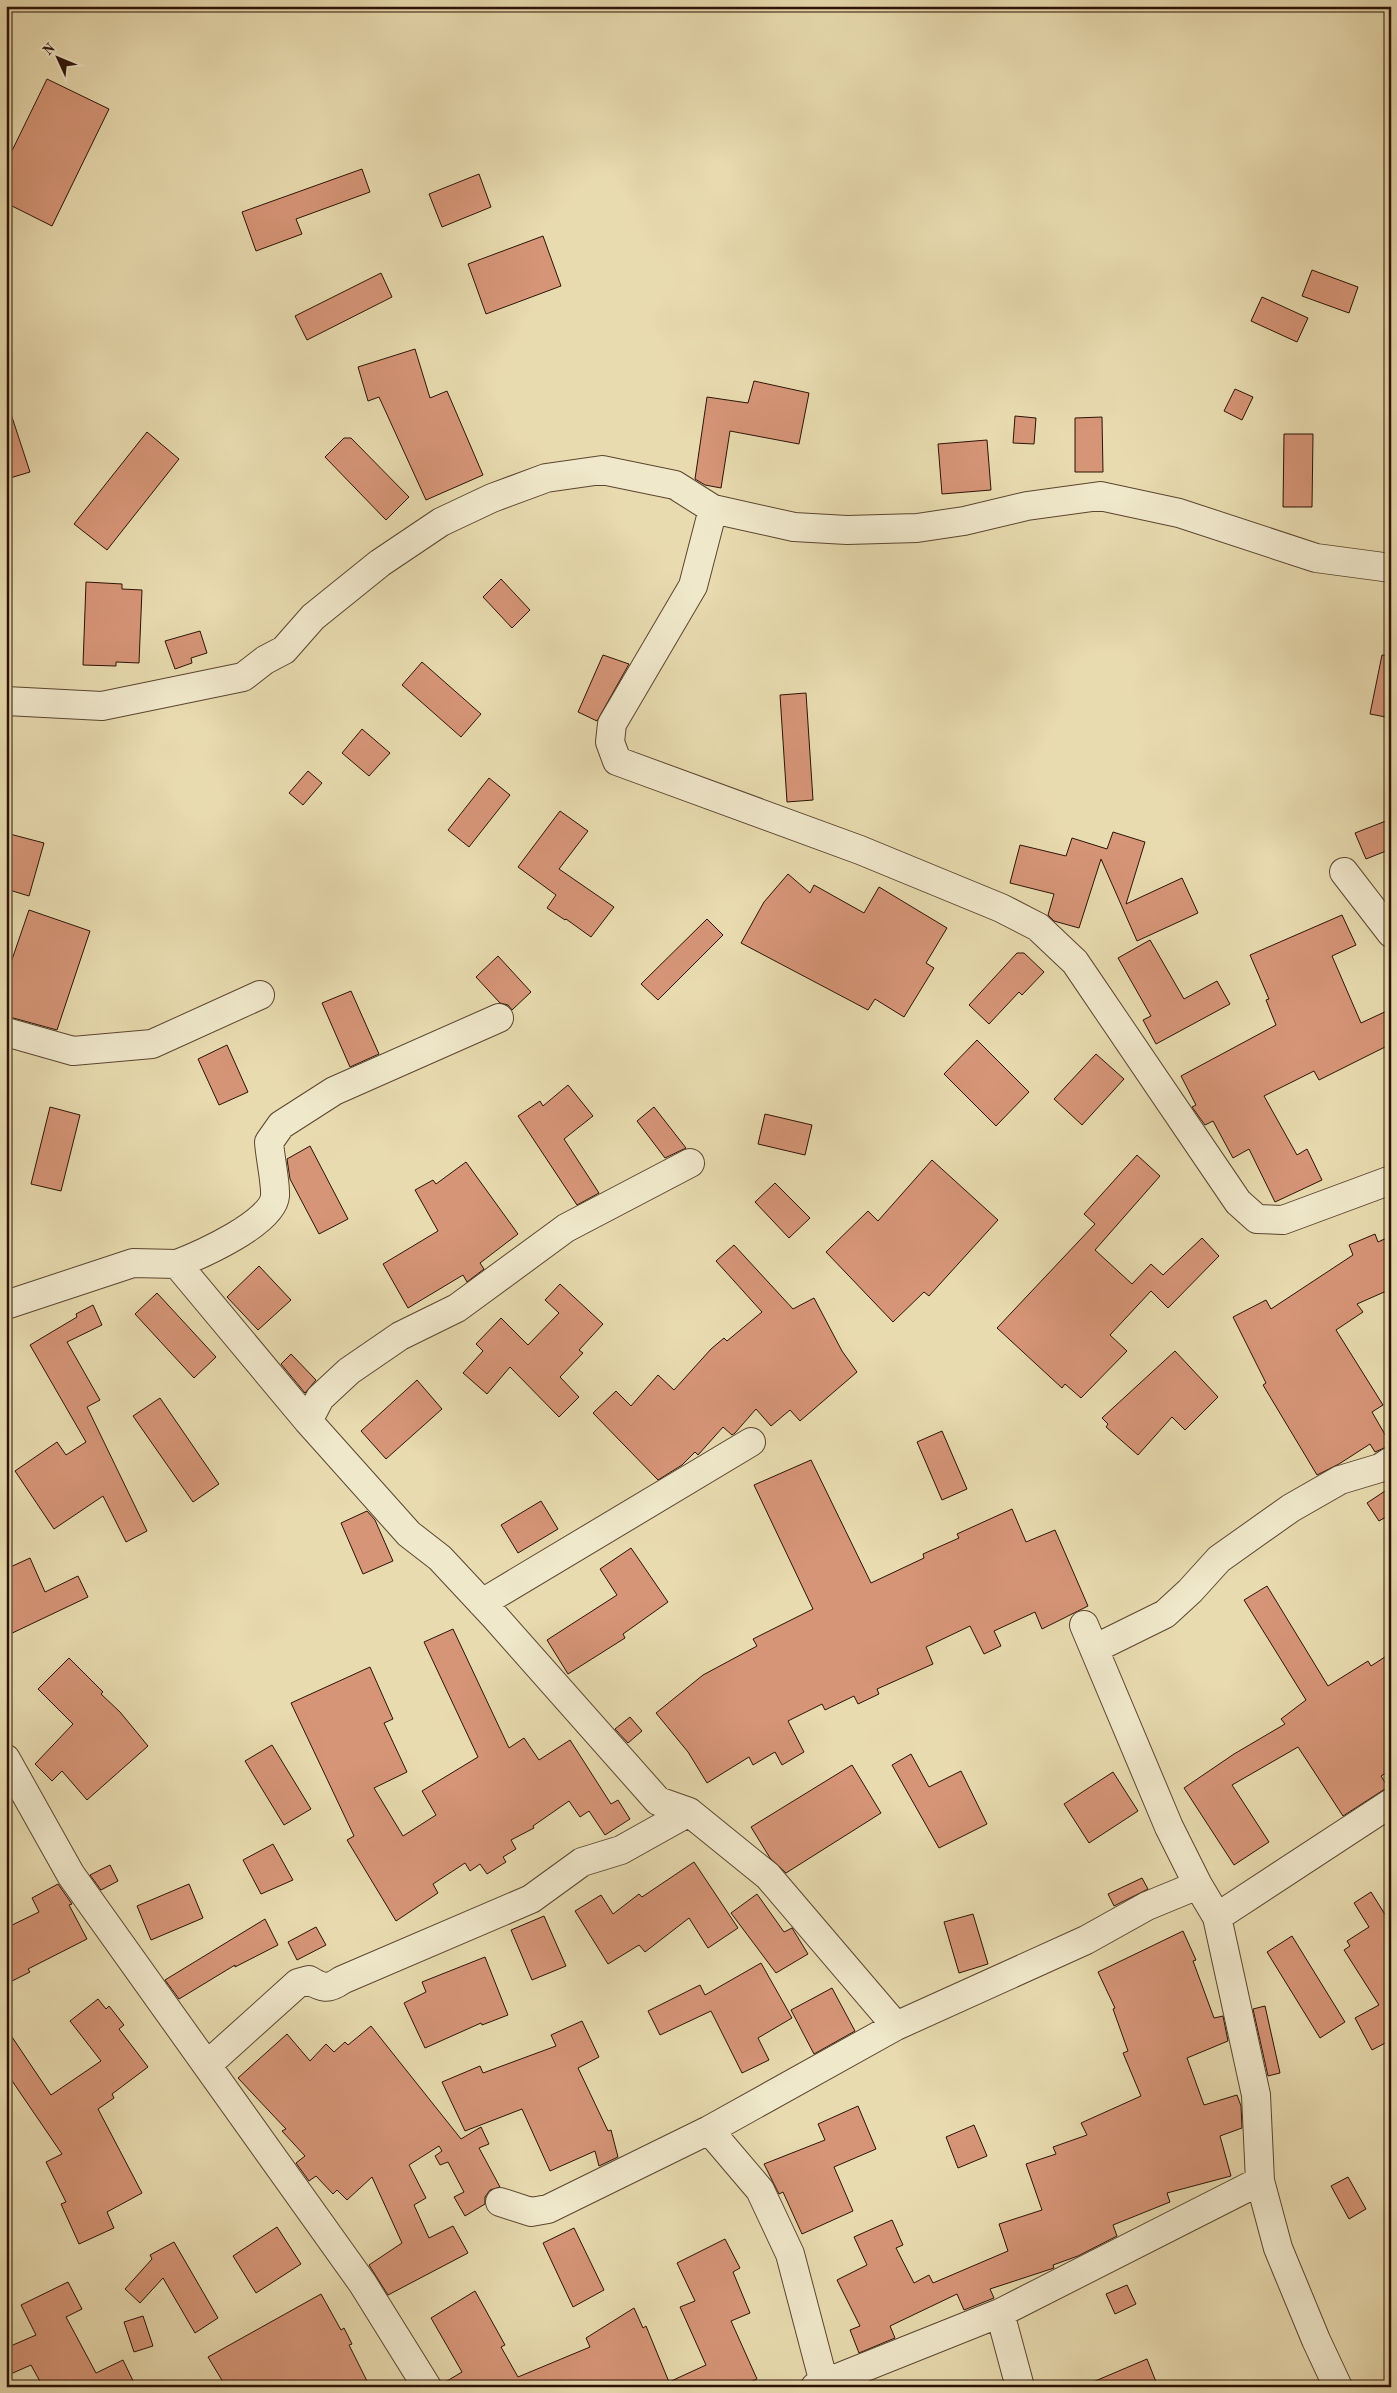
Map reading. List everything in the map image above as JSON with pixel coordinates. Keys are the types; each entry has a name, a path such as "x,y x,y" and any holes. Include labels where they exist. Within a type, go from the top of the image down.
{"street":[{"path":"6,701 102,706 243,677 265,660 284,650 313,617 380,562 441,522 492,498 546,478 602,470 675,485 713,509 794,527 847,530 917,528 964,521 1027,506 1100,496 1179,513 1316,558 1391,568"},
{"path":"713,509 693,586 612,724 610,742 616,761 860,850 1001,908 1038,927 1074,962 1238,1202 1257,1219 1283,1220 1391,1180"},
{"path":"1344,872 1391,933"},
{"path":"6,1032 73,1051 152,1044 260,995"},
{"path":"6,1305 133,1263 176,1264 202,1254 264,1217 276,1197 269,1142 281,1125 334,1090 499,1018"},
{"path":"308,1421 320,1398 349,1371 400,1336 457,1308 566,1228 690,1163"},
{"path":"176,1264 308,1421 409,1534 440,1558 482,1603 658,1801 690,1812 768,1876 896,2026"},
{"path":"482,1603 751,1442"},
{"path":"1338,2387 1316,2340 1278,2248 1260,2181 1256,2095 1216,1917 1169,1827 1089,1637 1165,1614 1190,1591 1219,1559 1292,1508 1340,1480 1380,1468 1391,1461"},
{"path":"6,1759 71,1875 363,2284 427,2387"},
{"path":"1216,1917 1391,1803"},
{"path":"207,2065 266,2008 298,1983 308,1980 322,1988 332,1987 342,1980 531,1899 582,1862 621,1850 690,1812"},
{"path":"500,2202 531,2212 548,2209 709,2130 896,2026 1086,1940 1147,1906 1198,1885"},
{"path":"709,2130 760,2190 790,2254 820,2385 1000,2313 1260,2181"},
{"path":"1000,2313 1020,2387"}],"building":[{"path":"47,79 109,109 52,226 6,203 6,163"},
{"path":"362,169 370,192 296,219 302,234 256,251 242,212"},
{"path":"479,174 491,207 442,227 429,194"},
{"path":"543,236 561,286 486,314 468,264"},
{"path":"1312,270 1358,287 1349,313 1302,296"},
{"path":"381,273 392,297 307,340 295,316"},
{"path":"1262,297 1308,318 1297,342 1251,321"},
{"path":"415,349 430,398 447,391 483,475 426,500 379,397 368,401 358,367"},
{"path":"754,381 809,393 799,444 730,431 721,488 705,485 695,479 707,397 748,403"},
{"path":"1235,389 1253,397 1242,420 1224,411"},
{"path":"6,411 10,411 30,472 10,478 6,464"},
{"path":"1015,416 1036,418 1034,444 1013,443"},
{"path":"1102,417 1103,472 1075,472 1075,418"},
{"path":"147,432 179,459 107,550 74,524"},
{"path":"1284,434 1313,434 1312,507 1283,507"},
{"path":"344,438 351,438 409,497 386,520 325,457"},
{"path":"987,440 991,490 942,494 938,444"},
{"path":"501,579 530,610 512,628 483,597"},
{"path":"86,582 122,584 122,589 142,590 139,663 116,662 116,666 83,665"},
{"path":"200,631 207,653 191,658 192,663 175,669 165,641"},
{"path":"603,655 629,664 597,721 578,712"},
{"path":"1382,655 1391,656 1391,718 1370,714"},
{"path":"422,662 481,714 461,737 402,685"},
{"path":"806,693 813,800 787,802 780,695"},
{"path":"362,729 390,753 369,776 342,753"},
{"path":"308,771 322,783 303,805 289,793"},
{"path":"489,778 510,795 469,847 448,830"},
{"path":"560,811 588,831 559,869 614,907 591,937 547,908 556,895 518,867"},
{"path":"1391,819 1391,849 1366,859 1355,833"},
{"path":"1113,832 1145,842 1126,904 1182,878 1198,913 1137,941 1101,859 1079,928 1054,921 1048,915 1054,894 1010,883 1020,845 1066,856 1072,838 1107,849"},
{"path":"6,833 44,843 29,896 6,889"},
{"path":"788,874 810,893 814,885 864,913 879,887 947,928 926,963 934,968 904,1017 875,999 868,1010 741,943 764,902"},
{"path":"29,910 90,931 57,1030 6,1016 6,977"},
{"path":"1342,915 1356,945 1332,956 1361,1023 1391,1009 1391,1044 1319,1080 1314,1071 1264,1096 1297,1155 1307,1149 1322,1180 1275,1202 1249,1149 1233,1158 1213,1121 1205,1125 1192,1107 1196,1105 1181,1076 1276,1025 1266,1000 1269,999 1250,955"},
{"path":"707,919 723,935 658,1000 641,984"},
{"path":"1150,940 1184,999 1217,981 1230,1004 1156,1044 1143,1020 1151,1016 1118,958"},
{"path":"1017,953 1024,953 1044,972 1022,995 1019,992 989,1024 969,1005"},
{"path":"498,956 531,992 512,1010 508,1005 500,1003 476,977"},
{"path":"351,991 379,1054 350,1067 322,1003"},
{"path":"977,1040 1029,1092 996,1126 944,1074"},
{"path":"227,1045 248,1092 219,1105 198,1059"},
{"path":"1096,1054 1124,1079 1082,1125 1054,1099"},
{"path":"568,1085 593,1116 564,1139 599,1193 577,1205 518,1116 540,1101 543,1106"},
{"path":"50,1107 80,1115 61,1191 31,1184"},
{"path":"654,1107 686,1148 665,1158 637,1121"},
{"path":"765,1114 812,1125 805,1155 758,1144"},
{"path":"310,1146 348,1219 319,1234 290,1179 287,1159"},
{"path":"1137,1155 1160,1176 1095,1250 1132,1284 1151,1264 1163,1275 1202,1238 1219,1256 1168,1308 1151,1291 1110,1335 1127,1351 1081,1398 1065,1384 1062,1388 997,1328 1095,1224 1084,1214"},
{"path":"932,1160 998,1220 929,1296 924,1292 893,1322 826,1252 868,1211 878,1221"},
{"path":"466,1162 518,1234 480,1263 484,1269 467,1282 463,1275 408,1308 383,1264 438,1231 415,1190 433,1180 436,1184"},
{"path":"775,1183 810,1218 789,1238 755,1202"},
{"path":"1375,1234 1378,1242 1391,1236 1391,1289 1357,1304 1363,1312 1336,1330 1383,1405 1372,1412 1391,1445 1375,1452 1370,1444 1339,1464 1317,1475 1263,1385 1266,1383 1233,1317 1266,1300 1271,1309 1353,1255 1349,1245"},
{"path":"734,1245 793,1309 814,1298 842,1351 857,1372 800,1421 790,1410 771,1426 756,1409 735,1433 732,1435 723,1427 698,1455 695,1452 682,1465 658,1480 593,1413 616,1391 631,1406 658,1375 674,1390 711,1349 724,1338 727,1341 762,1312 716,1261"},
{"path":"259,1266 291,1300 258,1330 227,1297"},
{"path":"560,1284 603,1324 579,1350 583,1353 560,1377 579,1397 559,1417 510,1367 487,1394 463,1373 483,1351 476,1344 501,1318 528,1345 559,1313 545,1300"},
{"path":"157,1293 216,1357 194,1378 135,1314"},
{"path":"93,1305 102,1325 67,1342 100,1400 87,1407 147,1531 126,1542 103,1496 54,1529 15,1471 57,1442 66,1455 86,1442 30,1345 77,1317 76,1314"},
{"path":"1175,1351 1218,1397 1185,1430 1172,1417 1138,1455 1106,1427 1108,1424 1102,1418"},
{"path":"291,1354 316,1380 305,1393 281,1364"},
{"path":"417,1380 442,1409 386,1459 361,1431"},
{"path":"160,1398 219,1484 193,1502 133,1416"},
{"path":"942,1431 967,1489 942,1500 917,1442"},
{"path":"811,1460 871,1583 924,1558 923,1554 959,1538 957,1534 1012,1509 1026,1542 1055,1530 1088,1606 1042,1629 1035,1612 994,1631 1001,1646 984,1654 970,1626 926,1647 933,1664 877,1689 879,1694 858,1704 854,1696 825,1710 822,1704 788,1721 804,1752 782,1765 775,1752 753,1765 749,1757 707,1783 688,1752 656,1713 703,1675 757,1646 753,1639 813,1609 754,1485"},
{"path":"1391,1487 1391,1514 1379,1521 1367,1503"},
{"path":"541,1501 558,1529 518,1553 501,1525"},
{"path":"367,1511 375,1520 393,1561 363,1574 341,1523"},
{"path":"631,1548 668,1602 623,1634 625,1638 568,1674 547,1640 617,1595 600,1569"},
{"path":"30,1558 45,1592 78,1576 88,1597 6,1636 6,1569"},
{"path":"1267,1586 1328,1686 1368,1661 1371,1666 1391,1653 1391,1770 1381,1776 1388,1787 1343,1816 1298,1747 1232,1785 1269,1842 1234,1865 1184,1788 1234,1754 1285,1724 1281,1719 1306,1700 1244,1600"},
{"path":"453,1629 509,1748 524,1738 539,1760 570,1740 611,1804 618,1800 630,1819 605,1835 589,1811 580,1817 569,1801 533,1826 534,1828 511,1840 516,1849 503,1857 506,1862 487,1874 480,1864 470,1871 465,1863 433,1884 438,1893 396,1921 347,1840 354,1836 291,1703 370,1667 393,1719 384,1723 407,1772 374,1788 403,1836 436,1815 422,1791 478,1757 424,1642"},
{"path":"69,1658 103,1692 101,1694 120,1712 148,1746 87,1800 62,1771 52,1781 35,1764 73,1724 38,1689"},
{"path":"630,1717 642,1731 628,1743 615,1729"},
{"path":"272,1745 311,1809 284,1825 245,1761"},
{"path":"911,1754 929,1787 961,1771 987,1824 939,1848 892,1765"},
{"path":"852,1765 881,1813 786,1873 770,1858 751,1827"},
{"path":"1113,1772 1138,1811 1089,1843 1064,1804"},
{"path":"273,1844 293,1880 261,1894 243,1860"},
{"path":"694,1862 738,1928 708,1948 689,1918 645,1952 639,1945 608,1964 575,1911 601,1895 613,1914 639,1894 642,1897"},
{"path":"110,1865 118,1881 101,1890 90,1875"},
{"path":"1142,1878 1148,1889 1114,1906 1108,1894"},
{"path":"58,1884 72,1904 69,1905 87,1939 28,1969 30,1972 6,1984 6,1928 39,1912 32,1898"},
{"path":"189,1884 203,1918 151,1940 137,1906"},
{"path":"1371,1892 1391,1924 1391,2040 1372,2050 1355,2018 1379,2005 1344,1950 1350,1946 1347,1941 1369,1927 1354,1903"},
{"path":"757,1894 784,1932 792,1928 808,1954 776,1973 731,1913"},
{"path":"973,1914 988,1964 959,1973 944,1922"},
{"path":"544,1916 566,1966 532,1980 511,1930"},
{"path":"265,1919 278,1945 235,1967 235,1965 179,1999 165,1980"},
{"path":"316,1927 326,1945 297,1960 288,1942"},
{"path":"1183,1931 1196,1960 1193,1961 1214,2018 1223,2016 1228,2041 1187,2058 1204,2105 1237,2095 1241,2106 1242,2128 1220,2136 1231,2176 1167,2193 1170,2202 1113,2225 1117,2236 1078,2256 1053,2265 1054,2268 990,2289 994,2298 964,2310 957,2294 890,2326 895,2338 859,2353 850,2330 860,2326 837,2280 867,2265 854,2237 892,2220 903,2245 896,2248 914,2283 929,2275 933,2283 1008,2251 999,2224 1042,2210 1026,2164 1056,2154 1053,2147 1087,2135 1081,2123 1141,2096 1123,2053 1128,2051 1113,2009 1115,2008 1098,1972"},
{"path":"1292,1936 1345,2022 1320,2038 1267,1952"},
{"path":"485,1957 508,2015 482,2025 481,2023 425,2048 404,2003 426,1992 422,1982"},
{"path":"761,1963 792,2018 758,2038 769,2060 742,2073 711,2011 660,2035 648,2011 700,1985 705,1995"},
{"path":"832,1988 855,2031 814,2054 791,2010"},
{"path":"98,1999 106,2009 109,2006 124,2025 119,2029 148,2067 112,2094 114,2098 98,2109 142,2193 107,2212 114,2228 79,2244 61,2204 66,2202 46,2162 62,2154 6,2072 6,2028 51,2095 101,2061 70,2021"},
{"path":"1265,2006 1280,2073 1268,2076 1253,2009"},
{"path":"582,2021 599,2057 578,2068 608,2131 611,2130 618,2157 599,2166 595,2151 550,2171 522,2109 465,2131 442,2082 480,2066 483,2073 556,2046 551,2035"},
{"path":"371,2026 461,2139 481,2127 489,2144 479,2148 500,2187 490,2190 485,2197 485,2204 465,2216 454,2197 464,2192 448,2162 440,2165 435,2156 442,2151 439,2146 409,2165 426,2198 414,2205 429,2238 453,2226 468,2253 388,2295 369,2265 402,2243 372,2177 347,2200 337,2190 333,2194 316,2176 309,2181 296,2163 305,2156 282,2131 286,2129 238,2078 287,2034 310,2061 326,2044 334,2052 345,2042 348,2045"},
{"path":"858,2106 876,2149 834,2167 853,2211 802,2234 783,2192 779,2194 764,2164 825,2140 818,2124"},
{"path":"974,2125 987,2156 958,2168 946,2137"},
{"path":"1348,2177 1366,2209 1349,2219 1331,2186"},
{"path":"277,2227 301,2264 256,2293 233,2256"},
{"path":"574,2228 604,2290 573,2307 543,2243"},
{"path":"725,2239 740,2268 733,2272 750,2313 731,2321 757,2379 739,2387 443,2387 442,2384 462,2372 431,2318 475,2291 505,2345 501,2347 518,2377 590,2347 586,2338 634,2308 643,2328 646,2326 669,2382 706,2365 680,2307 695,2301 677,2263"},
{"path":"174,2242 218,2318 195,2333 163,2278 140,2303 125,2289 152,2259 150,2255"},
{"path":"68,2282 82,2309 66,2317 96,2373 123,2360 136,2387 43,2387 31,2365 6,2376 6,2348 36,2335 21,2305"},
{"path":"1127,2285 1136,2304 1115,2314 1106,2294"},
{"path":"321,2294 341,2330 344,2328 352,2344 349,2345 367,2381 355,2387 226,2387 208,2357"},
{"path":"143,2316 153,2346 134,2352 124,2322"},
{"path":"1147,2359 1158,2387 1081,2387"}]}
